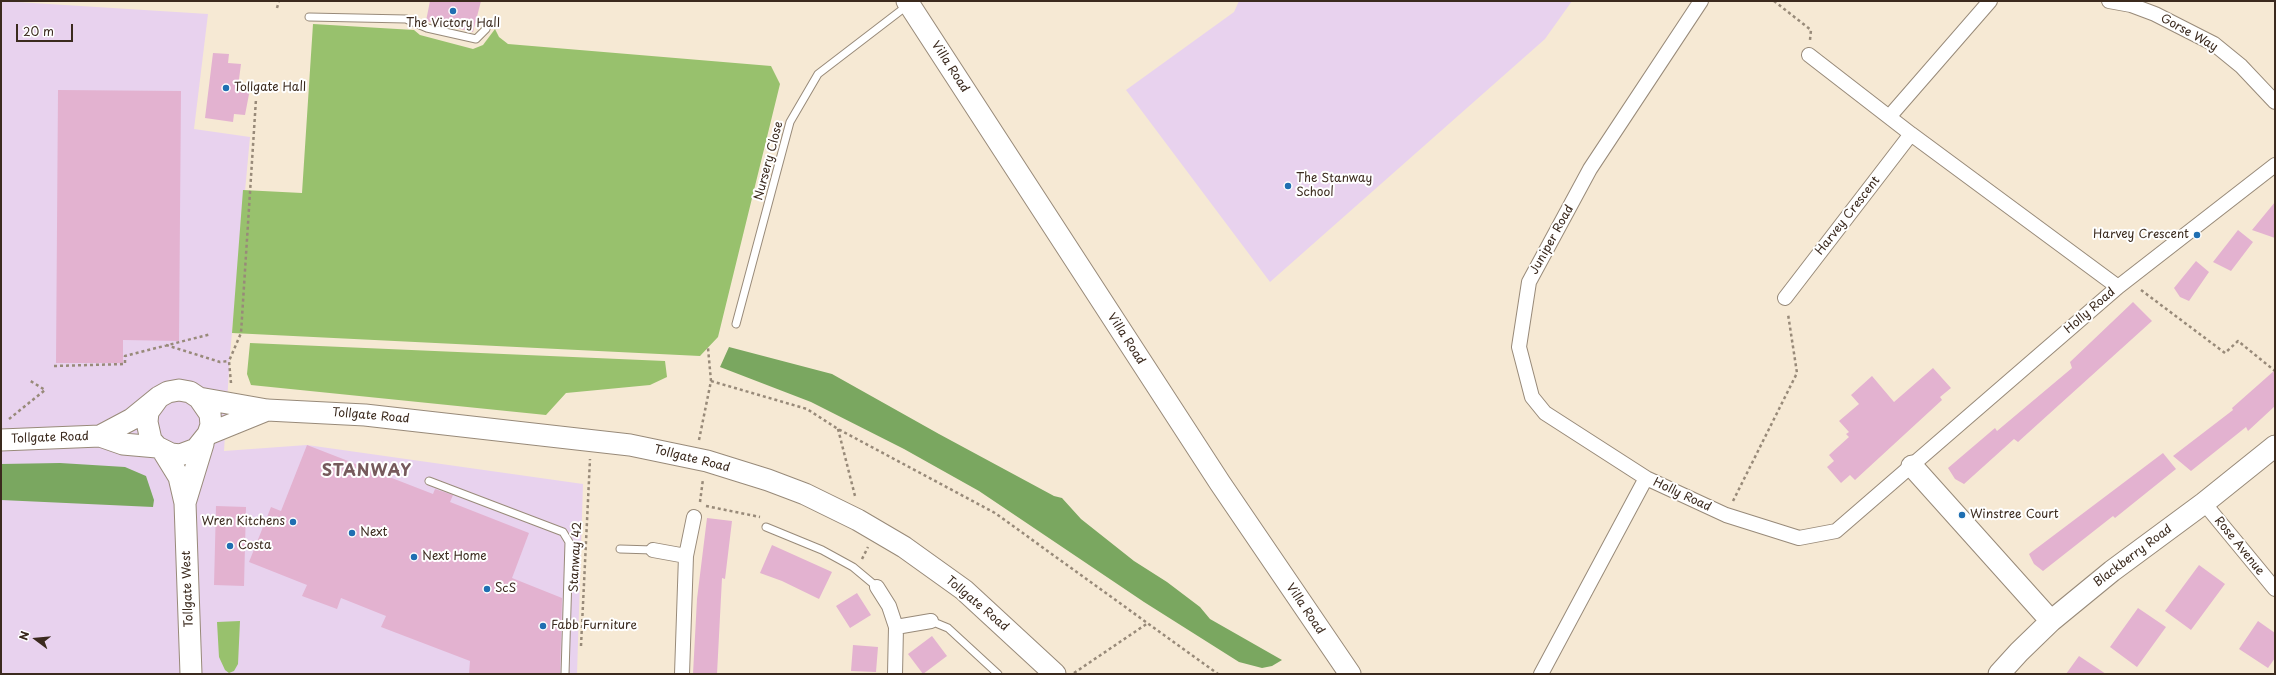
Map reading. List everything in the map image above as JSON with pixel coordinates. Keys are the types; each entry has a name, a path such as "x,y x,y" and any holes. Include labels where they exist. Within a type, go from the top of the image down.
{"street":[{"name":"Juniper Road","path":"1646,478 1545,413 1532,396 1519,347 1528,282 1590,169 1701,1"},
{"path":"1889,117 1990,1"},
{"name":"Gorse Way","path":"2109,1 2131,5 2156,14 2214,44 2241,66 2275,102"},
{"name":"Villa Road","path":"908,3 1220,483 1350,674"},
{"path":"1809,55 1911,134 2123,283"},
{"name":"Harvey Crescent","path":"1786,298 1911,134"},
{"name":"Holly Road","path":"1541,674 1646,478 1726,515 1799,538 1836,530 2123,283 2275,165"},
{"name":"Tollgate Road","path":"100,436 132,419 159,397 168,392 179,390 190,392 199,398 230,402 267,410 365,415 630,445 699,467 805,494 862,522 904,547 964,590 1055,674"},
{"path":"159,397 148,412 146,422 152,440 160,449"},
{"path":"199,398 210,414 211,425 205,439"},
{"name":"Tollgate Road","path":"3,439 100,436 123,444 160,449 180,455 196,449 205,439 267,410"},
{"name":"Tollgate West","path":"185,503 205,439"},
{"name":"Blackberry Road","path":"1999,674 2018,652 2051,621 2112,570 2204,503 2275,446"},
{"name":"Tollgate West","path":"160,449 179,477 185,503 191,674"},
{"path":"1912,466 2051,621"},
{"name":"Rose Avenue","path":"2204,503 2275,589"},
{"path":"682,674 686,556 694,517"},
{"path":"653,550 686,556"},
{"path":"877,587 889,606 896,626 895,674"},
{"path":"896,626 931,621"}],"lane":[{"name":"Nursery Close","path":"736,324 790,122 818,74 908,3"},
{"path":"309,17 406,19 427,28 476,39 486,29"},
{"path":"429,481 563,532 569,542 565,674"},
{"path":"766,527 822,550 853,567 877,587"},
{"path":"620,550 653,550"},
{"path":"931,621 948,628 998,674"}],"path":[{"path":"277,8 279,1"},
{"path":"1774,1 1812,30 1809,55"},
{"path":"230,402 229,360 241,333 256,99"},
{"path":"2123,283 2225,353 2238,340 2275,371"},
{"path":"1726,515 1798,373 1786,298"},
{"path":"54,366 125,364 125,356 211,334"},
{"path":"166,345 220,362 229,360"},
{"path":"701,495 699,467 711,381 708,348"},
{"path":"3,439 5,422 45,390 29,380"},
{"path":"711,381 807,408 838,429 995,513 1218,674"},
{"path":"838,429 862,522"},
{"name":"Stanway 42","path":"580,650 591,441"},
{"path":"861,559 865,553"},
{"path":"1073,674 1148,623"}],"shaded area":[{"path":"1,1 208,14 194,129 250,137 230,354 224,451 307,445 583,484 577,674 1,674"},
{"name":"The Stanway School","path":"1239,1 1572,1 1545,39 1270,282 1126,90 1234,12"}],"green space":[{"path":"313,24 414,30 420,35 473,49 483,45 495,29 499,37 508,44 771,66 780,84 718,337 700,356 232,333 243,190 302,193"},
{"path":"250,343 665,361 667,377 650,385 566,393 546,415 251,385 247,374"},
{"path":"729,347 832,374 1054,496 1062,498 1081,519 1134,561 1167,582 1200,607 1210,619 1282,660 1272,666 1262,668 1239,662 1144,602 979,491 904,449 811,402 720,367"},
{"path":"60,463 125,467 146,476 154,500 153,507 1,500 1,464"},
{"path":"240,621 238,664 234,671 229,673 225,670 219,657 217,622"}],"building":[{"name":"The Victory Hall","path":"430,1 481,1 473,32 426,21"},
{"name":"Tollgate Hall","path":"213,53 229,54 228,63 241,64 238,87 250,89 245,115 234,114 233,122 205,118"},
{"path":"58,90 181,91 179,341 123,340 123,363 56,363"},
{"path":"2275,202 2275,238 2252,230"},
{"path":"2238,230 2253,242 2231,271 2213,262"},
{"path":"2196,261 2209,272 2189,301 2180,297 2174,288"},
{"path":"2133,302 2152,321 2018,442 2014,439 1964,484 1955,479 1948,468 1995,428 1997,431 2072,368 2070,362"},
{"path":"1933,368 1951,388 1940,397 1942,400 1855,480 1850,475 1841,483 1827,467 1834,461 1829,455 1849,437 1846,434 1849,432 1839,421 1859,404 1851,395 1872,376 1894,402"},
{"path":"2275,370 2275,406 2248,431 2246,427 2191,471 2173,456 2233,410 2232,408"},
{"path":"307,445 433,494 435,489 453,495 450,502 529,533 512,578 562,598 560,674 469,674 470,661 381,627 386,616 341,598 337,609 302,596 307,585 249,562 271,507 281,511"},
{"path":"2163,453 2176,469 2115,518 2113,516 2043,571 2034,564 2029,554"},
{"name":"Costa","path":"216,506 246,507 244,586 214,585"},
{"path":"707,518 732,521 725,579 722,578 717,674 693,674 697,599"},
{"path":"772,545 832,572 819,599 782,581 760,573"},
{"path":"2199,565 2225,584 2191,630 2165,611"},
{"path":"857,593 871,615 850,628 836,606"},
{"path":"2138,608 2166,627 2137,667 2110,647"},
{"path":"2258,621 2275,633 2275,658 2268,668 2239,649"},
{"path":"932,636 947,656 923,674 908,654"},
{"path":"853,645 878,647 876,672 851,671"},
{"path":"2079,656 2106,674 2066,674"}],"place":[{"name":"The Victory Hall","path":"453,11"},
{"name":"Tollgate Hall","path":"226,88"},
{"name":"The Stanway School","path":"1288,186"},
{"name":"Harvey Crescent","path":"2197,235"},
{"name":"Winstree Court","path":"1962,515"},
{"name":"Wren Kitchens","path":"293,522"},
{"name":"Next","path":"352,533"},
{"name":"Costa","path":"230,546"},
{"name":"Next Home","path":"414,557"},
{"name":"ScS","path":"487,589"},
{"name":"Fabb Furniture","path":"543,626"}],"district":[{"name":"STANWAY","path":"367,472"}]}
